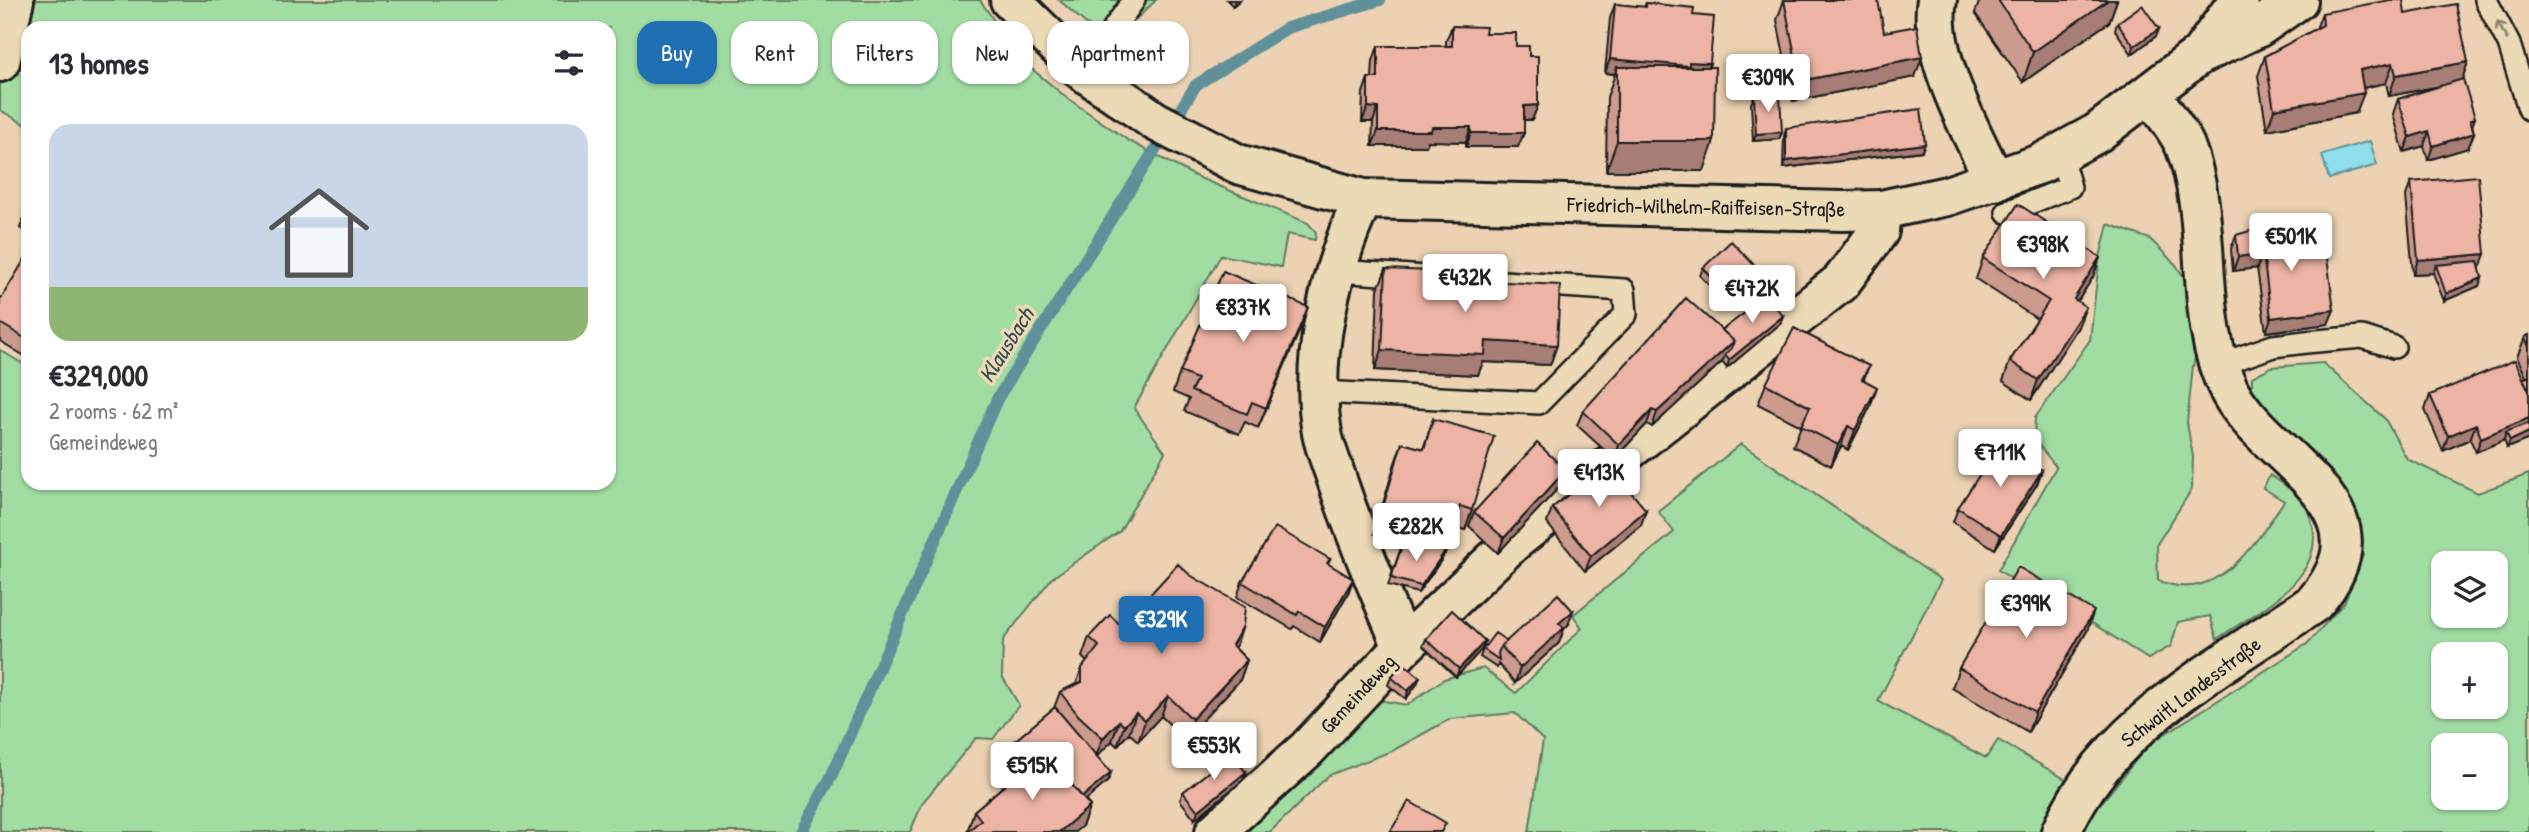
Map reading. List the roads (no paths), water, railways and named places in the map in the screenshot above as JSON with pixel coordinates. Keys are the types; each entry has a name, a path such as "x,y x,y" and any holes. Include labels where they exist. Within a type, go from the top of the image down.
{"street":[{"path":"0,62 14,0"},
{"name":"Friedrich-Wilhelm-Raiffeisen-Straße","path":"1010,0 1047,40"},
{"path":"1937,0 1933,17 1950,86 2001,196"},
{"name":"Friedrich-Wilhelm-Raiffeisen-Straße","path":"2199,55 2239,0"},
{"name":"Friedrich-Wilhelm-Raiffeisen-Straße","path":"1100,84 1155,121 1238,164 1363,199 1881,210 1947,196 2001,196 2060,153 2097,132 2199,55 2259,27 2298,0"},
{"path":"2150,93 2184,145 2193,176 2213,337 2219,365"},
{"name":"Gemeindeweg","path":"1215,832 1307,749 1403,647 1357,541 1322,433 1321,349 1336,271 1347,234 1363,199"},
{"path":"1403,647 1513,542 1841,282 1880,232 1881,210"},
{"name":"Schwaitl Landesstraße","path":"2061,832 2085,787 2131,732 2314,603 2328,588 2341,562 2341,536 2337,522 2313,483 2241,409 2219,365"}],"lane":[{"path":"1124,21 1134,0"},
{"path":"2486,0 2509,44 2529,108"},
{"path":"1320,392 1539,403 1626,314 1624,290 1336,271"},
{"path":"2219,365 2273,346 2306,342 2362,337 2395,346"}],"water":[{"path":"2370,141 2377,165 2329,179 2322,155"}],"waterway":[{"name":"Klausbach","path":"801,832 832,775 997,399 1196,85 1287,28 1380,0"}]}
